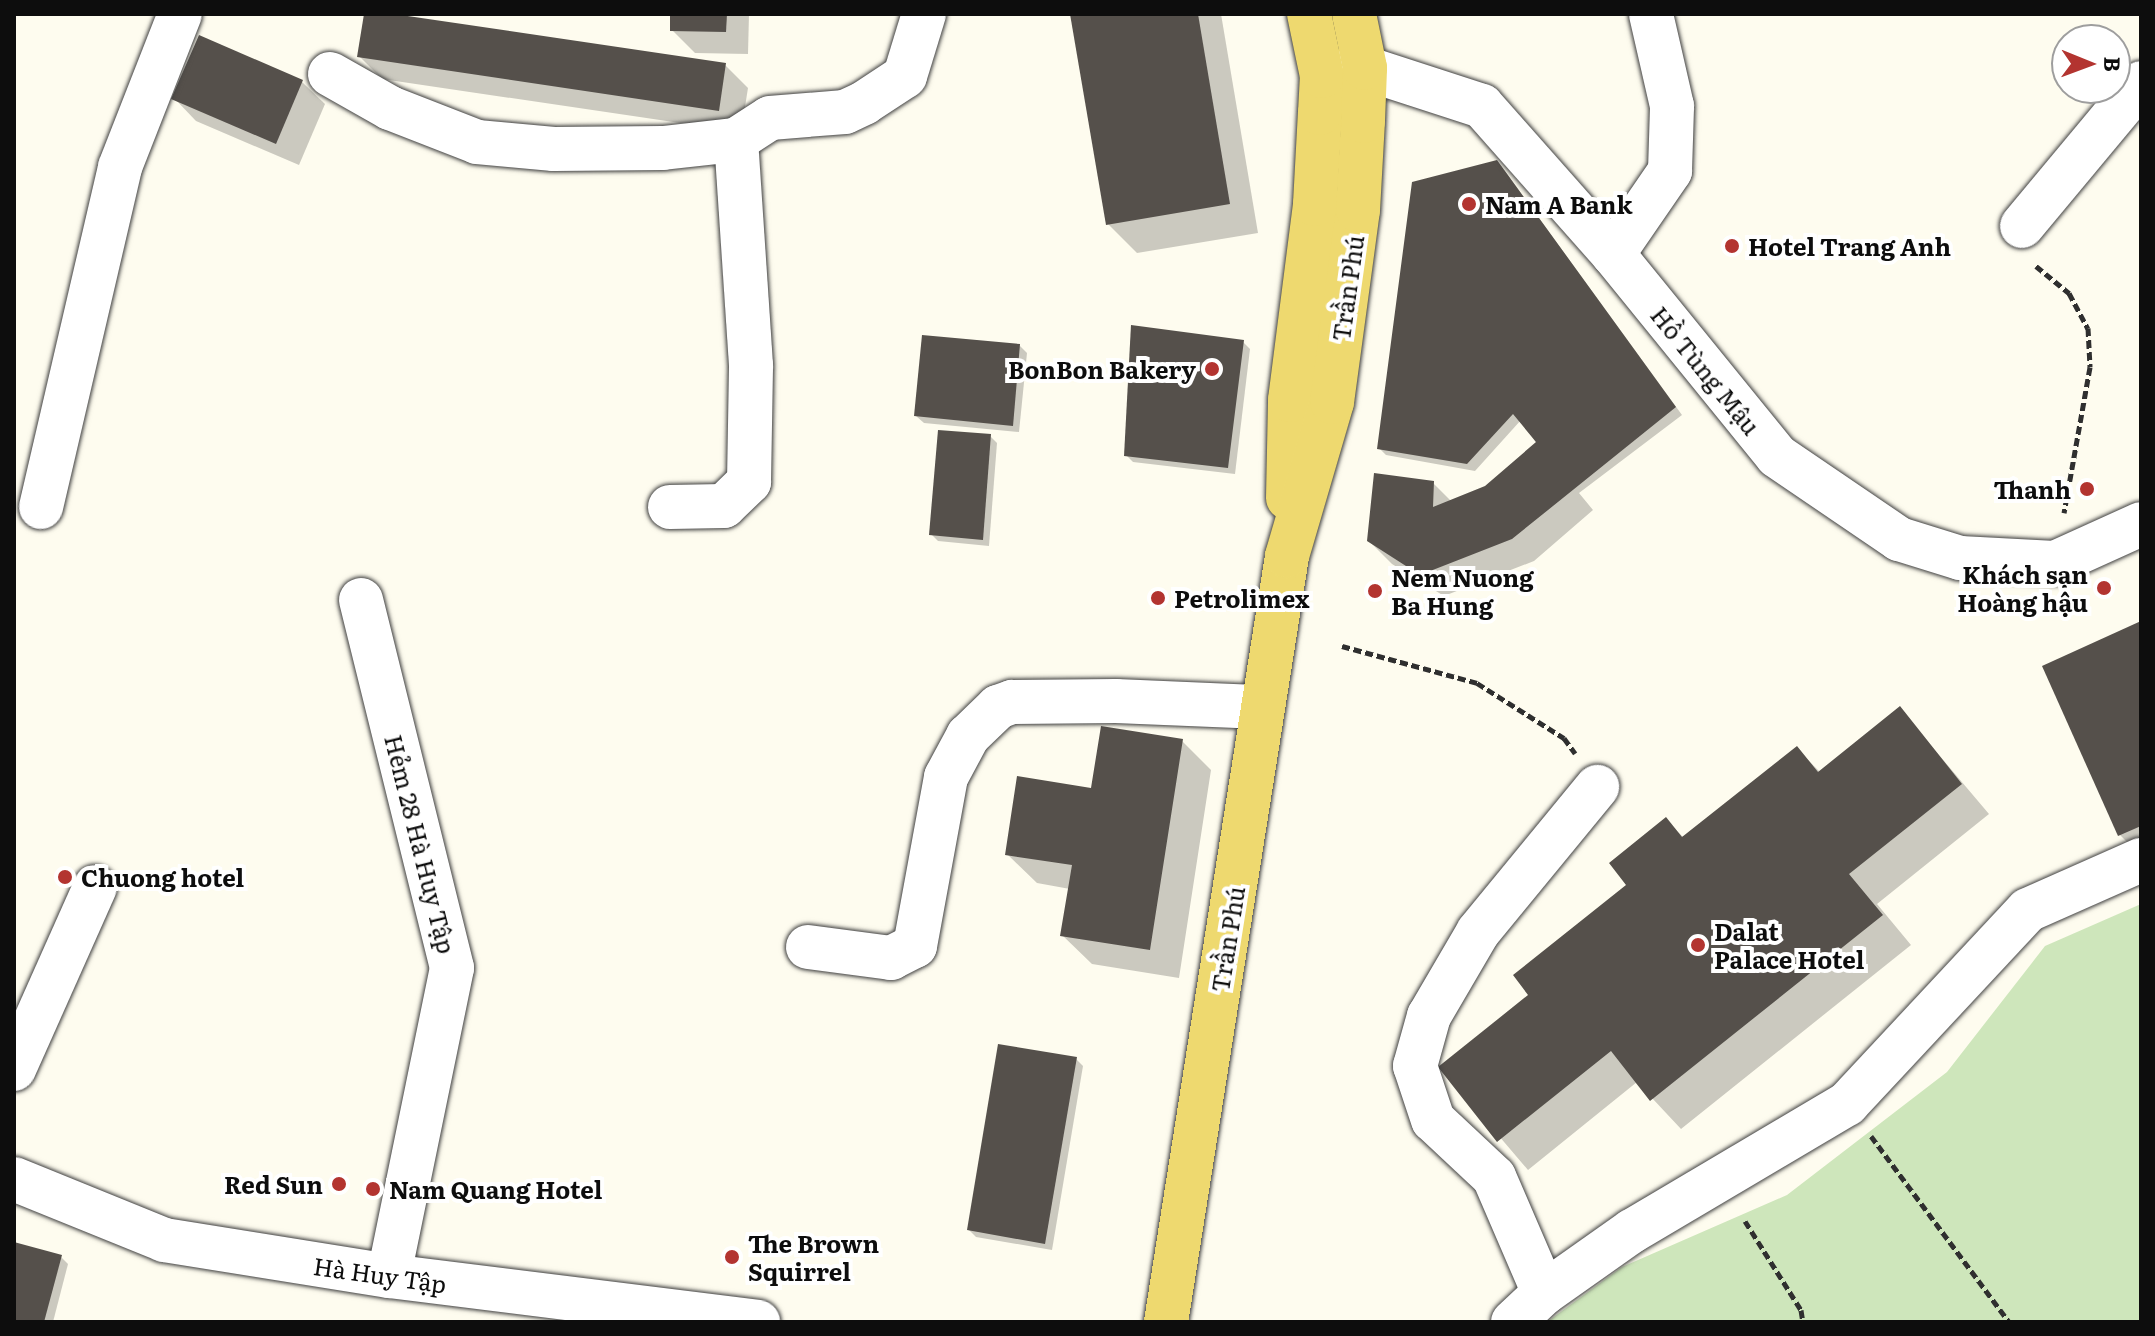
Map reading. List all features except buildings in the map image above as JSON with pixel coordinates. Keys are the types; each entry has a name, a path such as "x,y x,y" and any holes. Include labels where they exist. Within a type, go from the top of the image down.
{"main road":[{"name":"Trần Phú","path":"1287,556 1290,400 1315,204 1322,76 1309,14"},
{"name":"Trần Phú","path":"1166,1322 1287,556 1332,402 1358,210 1365,68 1354,14"}],"street":[{"path":"41,507 120,167 180,14"},
{"path":"330,74 390,108 477,142 554,149 647,148 736,140 770,118 845,112 905,76 924,14"},
{"path":"1613,254 1670,171 1672,106 1651,14"},
{"name":"Hồ Tùng Mậu","path":"1322,76 1365,68 1482,106 1613,254 1777,456 1843,505 1899,539 1960,558 2055,563 2141,524"},
{"path":"2022,226 2141,83"},
{"path":"670,507 724,506 749,482 751,365 736,140"},
{"name":"Hẻm 28 Hà Huy Tập","path":"361,600 452,968 389,1276"},
{"path":"808,947 891,958 915,946 946,777 968,736 998,707 1012,702 1116,701 1262,707"},
{"path":"1597,787 1478,932 1429,1016 1415,1066 1433,1120 1494,1177 1529,1308 1632,1231 1847,1104 2028,910 2141,860"},
{"path":"14,1069 95,887"},
{"name":"Hà Huy Tập","path":"14,1179 164,1240 389,1276 758,1322"}],"path":[{"path":"2022,226 2029,261 2069,293 2088,328 2090,367 2055,563"},
{"path":"1342,646 1477,683 1564,738 1597,787"},
{"path":"1847,1104 2009,1322"},
{"path":"1745,1221 1801,1310 1803,1322"}],"green space":[{"path":"2141,904 2141,1322 1547,1322 1622,1267 1787,1195 1947,1072 2045,946"}],"place":[{"name":"Nam A Bank","path":"1469,204"},
{"name":"Hotel Trang Anh","path":"1732,246"},
{"name":"BonBon Bakery","path":"1212,369"},
{"name":"Thanh","path":"2087,489"},
{"name":"Khách sạn Hoàng hậu","path":"2104,588"},
{"name":"Nem Nuong Ba Hung","path":"1375,591"},
{"name":"Petrolimex","path":"1158,598"},
{"name":"Chuong hotel","path":"65,877"},
{"name":"Dalat Palace Hotel","path":"1698,945"},
{"name":"Red Sun","path":"339,1184"},
{"name":"Nam Quang Hotel","path":"373,1189"},
{"name":"The Brown Squirrel","path":"732,1257"}]}
